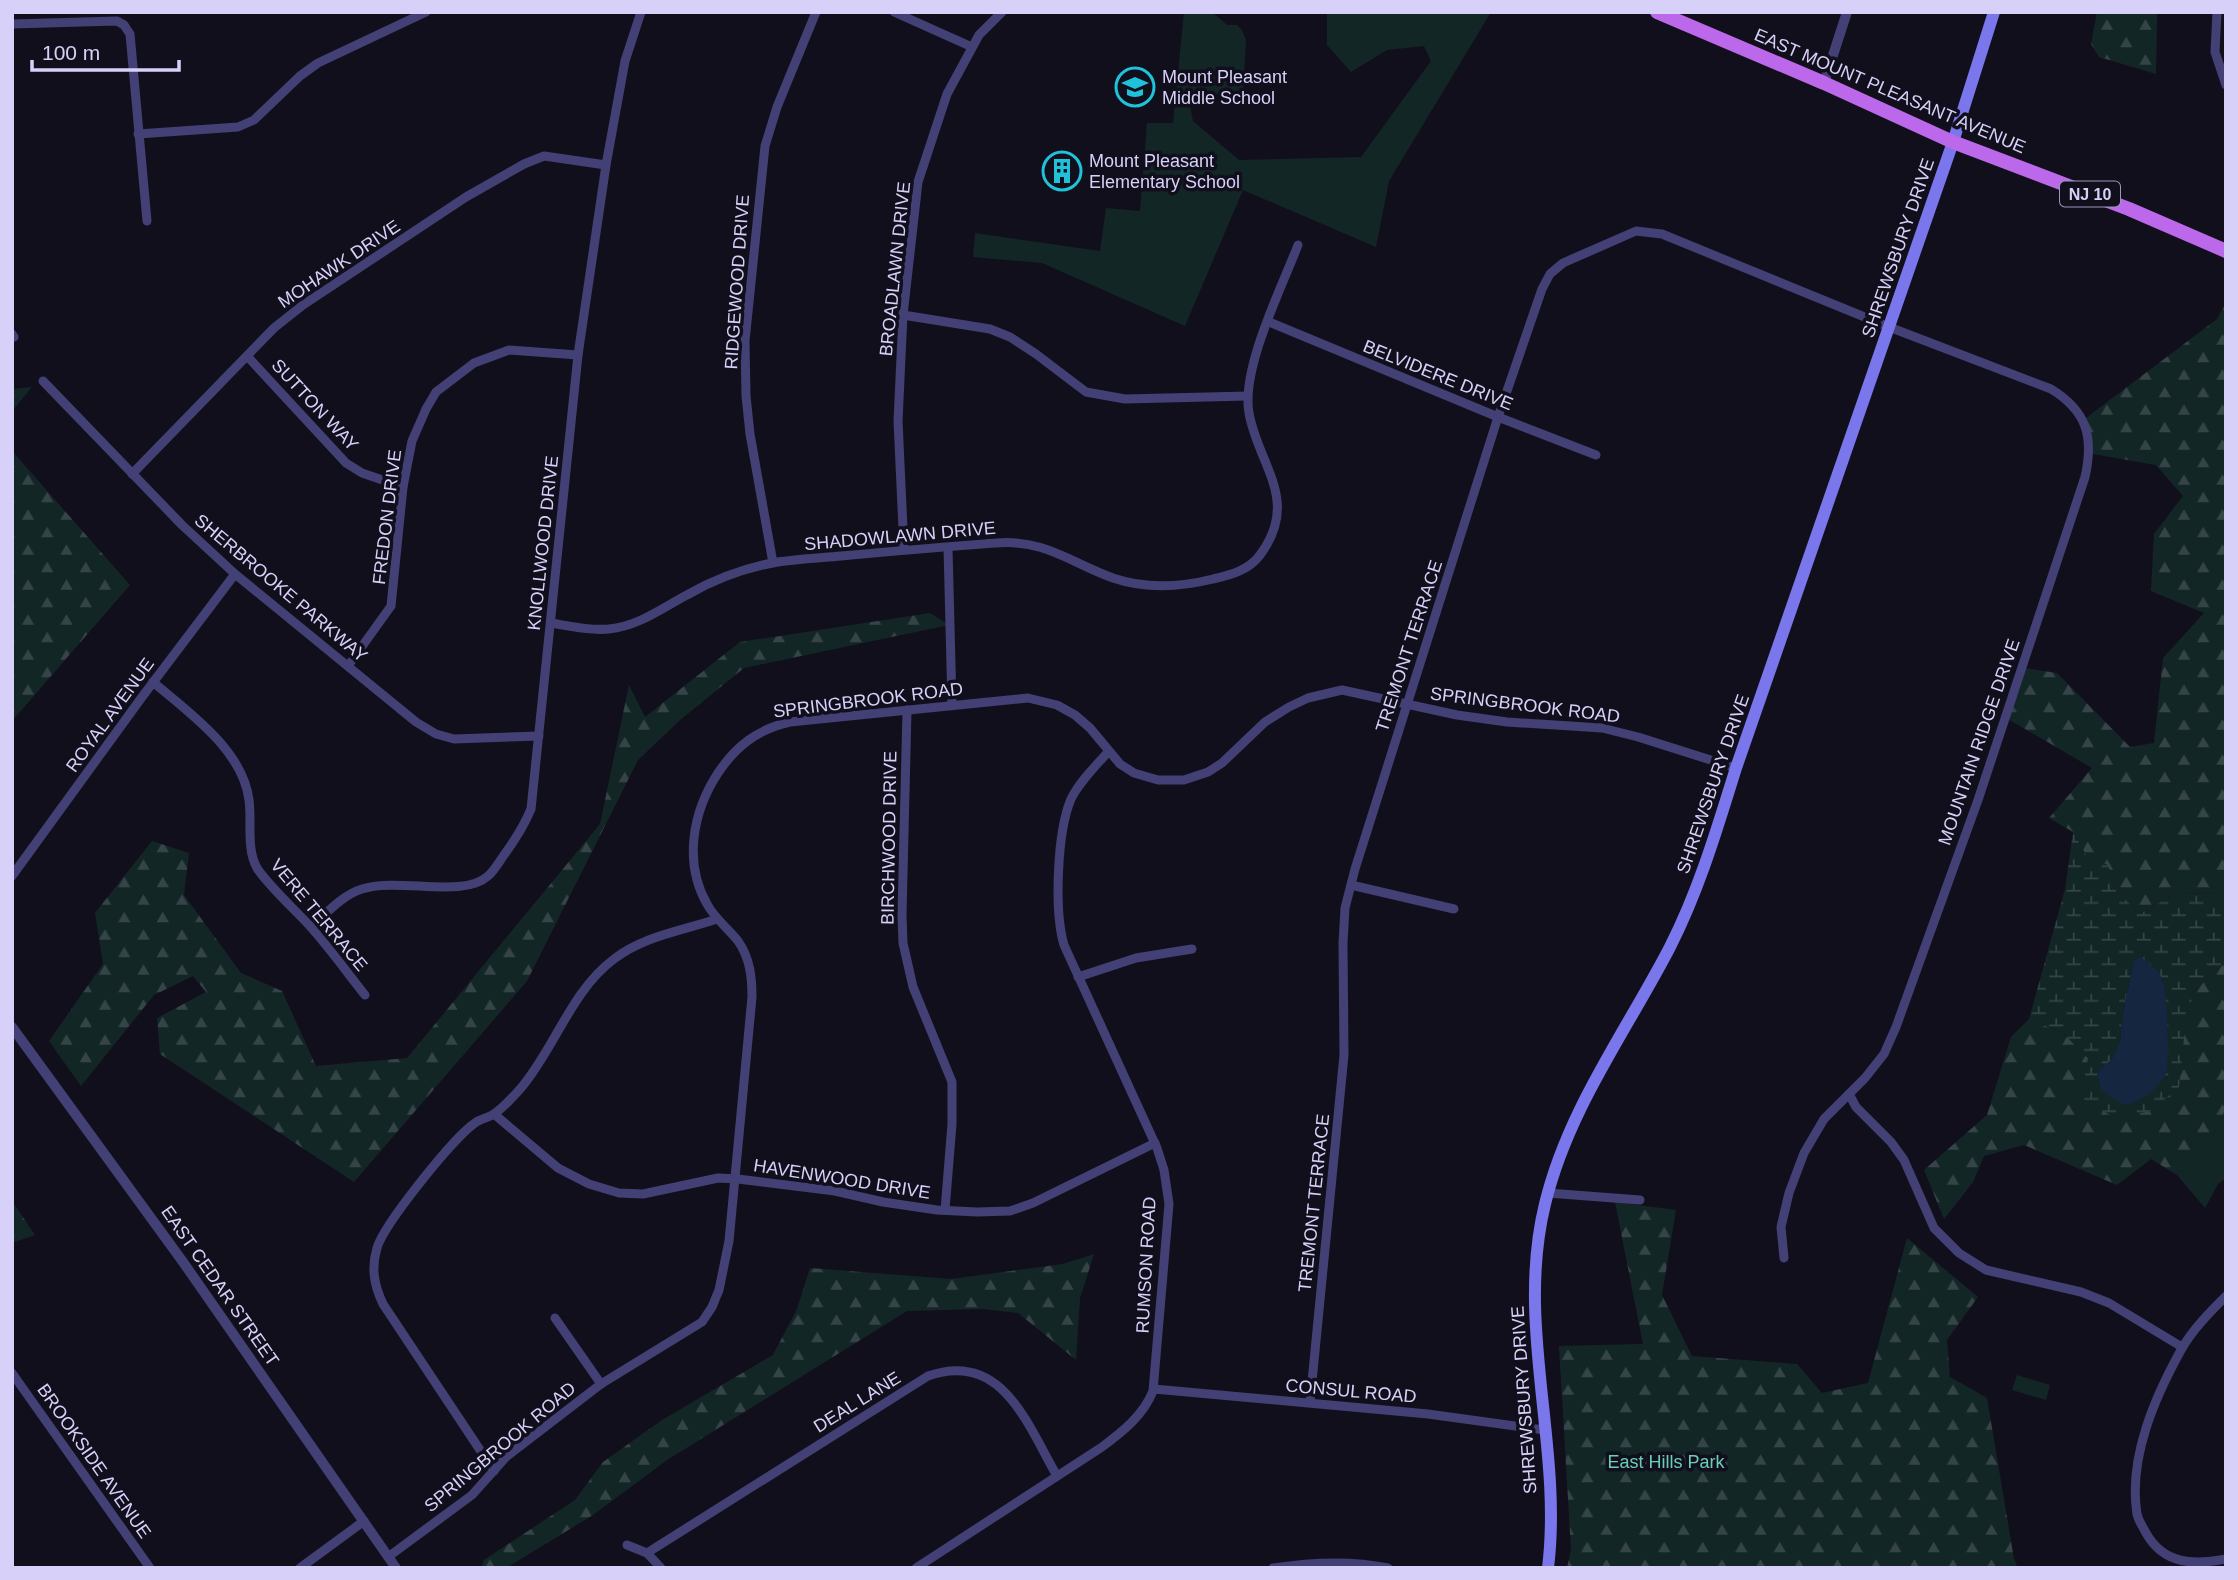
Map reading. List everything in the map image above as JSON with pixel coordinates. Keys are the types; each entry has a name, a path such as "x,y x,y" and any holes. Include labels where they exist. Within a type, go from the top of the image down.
{"main road":[{"name":"EAST MOUNT PLEASANT AVENUE","path":"1657,12 1824,83 1953,142 2129,209 2226,251"},
{"name":"SHREWSBURY DRIVE","path":"1548,1568 1551,1523 1534,1309 1536,1258 1548,1193 1565,1140 1583,1101 1647,991 1688,909 1708,858 1736,768 1953,142 1994,12"}],"street":[{"path":"138,134 245,125 318,63 426,12"},
{"name":"KNOLLWOOD DRIVE","path":"311,927 346,897 374,885 456,887 470,886 487,878 524,826 531,809 578,355 606,165 625,61 641,12"},
{"name":"RIDGEWOOD DRIVE","path":"773,563 750,434 745,341 765,146 777,107 816,12"},
{"path":"894,12 972,47"},
{"name":"BROADLAWN DRIVE","path":"904,550 898,421 903,315 918,183 947,94 979,35 1002,12"},
{"path":"1824,83 1847,12"},
{"path":"2217,12 2215,52 2226,85"},
{"path":"12,24 117,21 124,25 130,34 147,221"},
{"name":"MOHAWK DRIVE","path":"132,474 274,328 303,305 466,197 524,164 544,156 606,165"},
{"name":"TREMONT TERRACE","path":"1310,1402 1344,1055 1345,908 1498,417 1542,289 1550,274 1563,263 1636,231 1662,234 1889,327"},
{"name":"SHADOWLAWN DRIVE","path":"551,623 585,629 609,629 630,625 714,581 773,563 1000,542 1052,550 1112,578 1155,586 1197,583 1233,574 1251,565 1269,540 1276,518 1277,497 1252,424 1248,396 1251,369 1298,245"},
{"path":"903,315 969,325 1000,333 1037,354 1086,392 1125,398 1248,396"},
{"name":"BELVIDERE DRIVE","path":"1269,322 1596,455"},
{"name":"MOUNTAIN RIDGE DRIVE","path":"1784,1258 1781,1227 1789,1193 1804,1153 1824,1119 1865,1078 1884,1054 1896,1027 1978,800 2090,455 2088,434 2083,420 2066,398 2051,389 1889,327"},
{"name":"FREDON DRIVE","path":"348,666 391,606 403,487 412,441 436,391 474,363 509,350 578,355"},
{"name":"SUTTON WAY","path":"247,356 346,463 362,473 403,487"},
{"name":"SHERBROOKE PARKWAY","path":"43,381 182,525 235,574 416,722 436,734 454,739 539,736"},
{"path":"948,548 952,705"},
{"name":"ROYAL AVENUE","path":"12,876 235,574"},
{"name":"VERE TERRACE","path":"153,682 213,733 227,752 243,778 249,798 251,851 257,868 311,927 365,995"},
{"name":"SPRINGBROOK ROAD","path":"388,1557 472,1495 506,1457 601,1384 702,1322 712,1307 730,1241 752,977 745,954 737,941 706,903 698,881 693,831 709,786 728,758 757,733 773,726 1018,698 1048,702 1066,709 1082,721 1120,764 1142,776 1167,781 1184,780 1215,768 1265,722 1308,698 1342,690 1407,706 1507,722 1602,728 1736,768"},
{"name":"BIRCHWOOD DRIVE","path":"907,710 903,943 913,987 952,1082 952,1124 945,1210"},
{"name":"RUMSON ROAD","path":"916,1568 1102,1447 1127,1428 1150,1399 1154,1389 1169,1204 1164,1170 1155,1143 1078,977 1060,933 1058,914 1060,852 1070,801 1079,785 1108,752"},
{"path":"1351,885 1454,909"},
{"path":"494,1471 383,1304 375,1288 373,1266 377,1245 389,1223 452,1144 475,1122 494,1114 519,1090 542,1062 584,991 610,962 630,947 649,938 717,919"},
{"path":"1078,977 1136,958 1192,949"},
{"name":"EAST CEDAR STREET","path":"12,1027 176,1252 396,1568"},
{"path":"1849,1094 1856,1107 1891,1142 1904,1160 1934,1228 1959,1253 1986,1270 2081,1292 2109,1303 2182,1347"},
{"name":"HAVENWOOD DRIVE","path":"494,1114 558,1168 589,1184 619,1193 643,1194 718,1178 810,1187 883,1202 945,1210 1010,1211 1033,1203 1155,1143"},
{"path":"1548,1193 1640,1200"},
{"path":"2226,1297 2182,1347 2159,1394 2146,1430 2138,1466 2137,1516 2152,1544 2170,1557 2193,1563 2226,1559"},
{"path":"555,1318 601,1384"},
{"name":"DEAL LANE","path":"647,1553 928,1376 943,1370 975,1372 992,1380 1008,1393 1057,1476"},
{"name":"BROOKSIDE AVENUE","path":"12,1373 150,1568"},
{"name":"CONSUL ROAD","path":"1154,1389 1428,1414 1544,1430"},
{"path":"300,1568 364,1521"},
{"path":"627,1545 647,1553 661,1568"},
{"path":"1273,1568 1305,1563 1340,1562 1388,1568"}],"green space":[{"path":"1184,12 1212,12 1227,25 1237,25 1246,40 1243,92 1188,96 1193,121 1239,160 1361,157 1431,61 1424,46 1387,50 1351,72 1327,45 1327,12 1491,12 1389,181 1376,247 1243,190 1185,326 1042,263 973,257 975,233 1100,251 1106,208 1140,211 1147,123 1173,123"},
{"path":"2097,12 2157,12 2156,74 2099,57 2091,44"},
{"path":"2226,303 2226,893 2175,894 2140,914 2124,898 2107,865 2086,855 2073,832 2049,818 2092,768 2006,718 2024,668 2057,673 2130,747 2154,743 2163,658 2204,613 2151,591 2154,534 2183,496 2156,465 2093,454 2086,418 2217,319"},
{"path":"32,387 12,411 12,389"},
{"path":"12,451 130,585 12,721"},
{"path":"930,613 949,625 744,668 680,720 638,760 527,981 354,1182 160,1054 157,1018 206,992 193,976 154,995 81,1086 49,1041 103,964 95,913 152,841 189,853 184,895 241,973 282,991 316,1066 407,1058 600,824 629,685 645,717 740,642"},
{"path":"2073,832 2086,855 2107,865 2124,898 2140,914 2175,894 2226,893 2226,962 2194,991 2185,1028 2179,1087 2151,1111 2115,1118 2081,1098 2088,1058 2063,1033 2029,1019 2065,889","holes":["2133,964 2163,980 2167,1023 2167,1073 2123,1104 2101,1089 2097,1073 2113,1058 2120,1041"]},
{"path":"2226,962 2226,1108 2205,1152 2177,1175 2151,1159 2117,1185 2024,1145 1984,1156 1973,1182 1944,1219 1924,1170 1987,1115 2011,1037 2029,1019 2063,1033 2088,1058 2185,1028 2194,991"},
{"path":"2226,1108 2226,1178 2218,1184 2205,1208 2177,1175 2205,1152"},
{"path":"12,1201 35,1235 12,1243"},
{"name":"East Hills Park","path":"1615,1202 1676,1210 1662,1295 1692,1356 1797,1364 1822,1393 1868,1383 1907,1238 1978,1297 1947,1340 1950,1377 1987,1398 2014,1559 2018,1568 1567,1568 1571,1550 1559,1346 1643,1344"},
{"path":"1094,1254 1080,1298 1076,1360 1018,1313 982,1309 907,1311 667,1460 593,1515 506,1568 481,1568 484,1560 575,1500 603,1462 662,1420 773,1355 797,1309 810,1268 951,1279 1063,1264"},
{"path":"2017,1375 2050,1385 2046,1400 2012,1390"}],"water":[{"path":"2141,957 2157,971 2163,981 2167,1012 2167,1067 2164,1078 2154,1089 2135,1102 2124,1104 2101,1089 2097,1073 2113,1058 2120,1041 2133,964"}],"place":[{"name":"Mount Pleasant Middle School","path":"1135,87"},
{"name":"Mount Pleasant Elementary School","path":"1062,171"}]}
